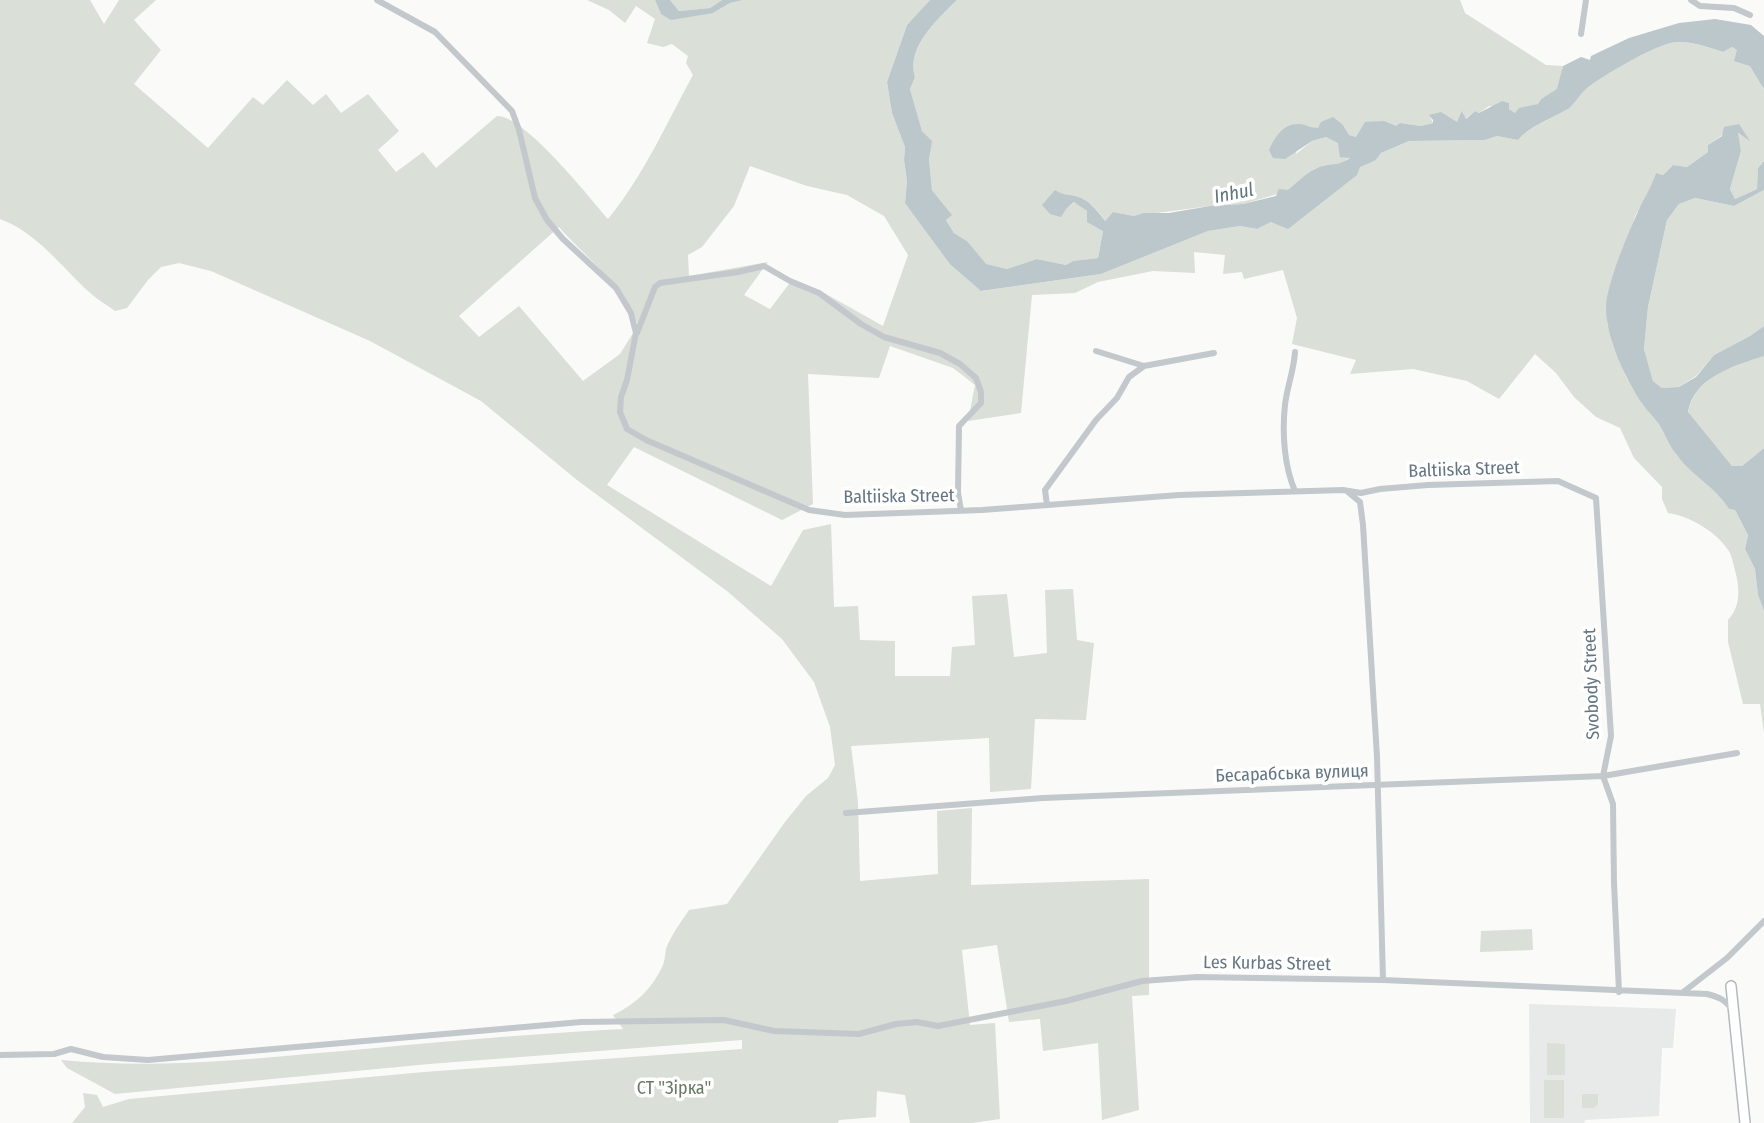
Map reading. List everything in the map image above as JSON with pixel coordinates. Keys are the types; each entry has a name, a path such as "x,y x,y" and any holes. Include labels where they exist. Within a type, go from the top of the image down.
{"street":[{"path":"377,0 435,32 512,111 535,198 547,220 563,239 616,288 631,313 636,333"},
{"path":"1581,34 1586,0"},
{"path":"1692,0 1700,6 1734,8 1750,15"},
{"name":"Baltiiska Street","path":"961,510 958,493 959,426 981,403 981,392 976,378 960,364 940,354 884,337 861,324 819,293 764,266 660,283 655,287 636,333 628,380 621,397 620,412 627,429 646,440 809,510 845,515 961,510 1047,505 1179,495 1343,490 1361,493 1427,485 1558,481 1596,498"},
{"path":"1096,351 1144,366"},
{"path":"1295,352 1284,407 1286,461 1295,491"},
{"path":"1047,505 1045,490 1096,420 1117,398 1129,377 1144,366 1214,353"},
{"path":"1343,490 1360,502 1363,525 1372,655 1383,980"},
{"name":"Svobody Street","path":"1596,498 1611,736 1603,776 1613,804 1619,992"},
{"name":"Бесарабська вулиця","path":"846,813 1043,798 1603,776 1737,753"},
{"path":"1682,993 1727,958 1764,921"},
{"name":"Les Kurbas Street","path":"0,1055 54,1054 71,1049 103,1057 148,1060 581,1022 724,1020 774,1031 859,1034 896,1024 917,1022 938,1026 1066,1002 1142,981 1196,977 1383,980 1682,993 1720,996 1733,1012"},
{"path":"1731,986 1745,1123"}],"shaded area":[{"path":"655,0 670,0 679,11 710,8 722,0 743,0 730,3 713,13 671,20 661,14"},
{"path":"930,0 957,0 925,35 915,55 913,66 915,77 910,89 922,131 932,141 929,159 932,190 952,215 946,220 954,233 967,241 986,264 1007,269 1037,259 1066,265 1073,261 1098,258 1103,231 1087,222 1087,211 1074,202 1061,217 1050,214 1042,205 1055,190 1085,200 1105,221 1113,212 1134,216 1144,213 1169,213 1243,204 1276,196 1279,189 1288,190 1317,168 1350,158 1340,157 1338,143 1326,137 1312,141 1285,159 1273,158 1269,150 1271,145 1280,132 1289,126 1300,124 1318,128 1321,122 1333,117 1343,125 1349,135 1356,137 1365,122 1384,121 1396,126 1400,123 1421,126 1433,123 1429,115 1441,112 1457,122 1462,111 1466,119 1475,111 1479,113 1502,101 1509,103 1509,109 1515,113 1519,108 1538,104 1557,89 1563,66 1581,57 1590,60 1591,56 1629,38 1679,23 1715,19 1751,25 1764,36 1764,89 1750,66 1734,61 1737,50 1732,47 1723,52 1688,42 1667,44 1604,76 1586,89 1568,109 1535,126 1518,140 1497,136 1485,140 1409,141 1381,153 1376,160 1360,167 1357,175 1288,229 1271,222 1257,229 1240,226 1208,231 1101,274 981,291 950,264 905,203 905,147 892,113 887,82 907,25"},
{"path":"1739,124 1750,141 1738,133 1741,151 1730,189 1735,199 1757,189 1758,168 1764,161 1764,190 1734,206 1695,198 1679,204 1667,220 1648,307 1644,349 1653,381 1662,388 1679,387 1696,377 1714,355 1764,326 1764,356 1728,369 1707,382 1698,390 1688,412 1732,466 1742,466 1764,448 1764,611 1758,595 1755,569 1745,549 1748,535 1735,510 1729,509 1718,494 1683,462 1641,402 1615,352 1606,310 1607,297 1620,256 1656,173 1663,175 1673,165 1687,167 1708,152 1708,145 1722,136 1724,127"},
{"path":"1529,1004 1676,1009 1673,1048 1662,1048 1659,1116 1585,1120 1584,1123 1530,1123"}],"green space":[{"name":"СТ \"Зірка\"","path":"0,0 90,0 104,24 119,0 156,0 134,20 161,50 134,84 208,148 253,97 263,105 287,80 313,105 326,94 341,113 368,94 399,131 378,150 396,172 423,152 436,168 497,116 509,119 539,142 608,219 644,167 693,75 686,63 688,56 672,44 663,47 647,43 655,19 636,6 625,23 609,10 587,0 655,0 661,14 713,13 730,3 743,0 930,0 907,25 887,82 892,113 905,147 905,203 966,277 982,291 1101,274 1208,231 1240,226 1257,229 1334,190 1356,175 1360,167 1376,160 1381,153 1409,141 1485,140 1497,136 1518,140 1535,126 1568,109 1594,83 1656,48 1676,42 1694,43 1723,52 1732,47 1751,66 1764,90 1764,161 1758,168 1757,189 1735,199 1730,189 1741,151 1737,133 1748,139 1738,124 1708,145 1708,152 1687,167 1673,165 1663,175 1656,173 1651,189 1636,214 1607,299 1607,323 1627,379 1643,405 1654,416 1676,454 1722,498 1729,509 1735,510 1748,535 1745,549 1755,569 1758,595 1764,611 1764,733 1760,704 1743,704 1728,642 1728,620 1735,610 1738,593 1730,553 1719,539 1703,527 1668,513 1662,499 1662,487 1634,458 1620,428 1596,417 1535,354 1499,399 1467,381 1413,369 1350,374 1356,360 1292,344 1297,318 1283,270 1244,279 1242,272 1223,274 1225,255 1194,252 1195,273 1153,271 1098,282 1075,293 1032,295 1021,413 968,421 975,385 953,368 890,346 879,378 808,374 813,504 782,520 634,447 607,485 771,586 803,530 831,524 834,607 858,606 860,640 895,641 895,676 950,676 952,647 975,645 972,596 1007,594 1014,657 1047,653 1045,590 1073,589 1077,640 1094,643 1086,720 1035,719 1031,789 990,792 989,738 851,746 858,802 860,881 938,874 937,811 972,808 971,885 1149,879 1149,995 1132,996 1139,1110 1102,1120 1098,1043 1043,1051 1040,1019 1009,1022 997,945 962,950 970,1025 995,1023 1000,1119 972,1123 910,1123 905,1095 877,1091 876,1117 839,1120 838,1123 72,1123 85,1107 83,1093 97,1095 103,1107 129,1099 424,1072 742,1049 742,1040 429,1064 115,1094 67,1068 61,1060 129,1064 196,1062 623,1029 613,1015 636,1001 654,981 663,965 666,949 689,910 727,904 785,822 806,796 828,778 835,765 830,727 814,682 782,639 727,591 577,480 481,401 370,341 211,271 179,263 161,267 127,308 115,311 91,294 37,241 0,219","holes":["750,166 807,186 847,195 884,216 908,255 883,326 819,290 792,280 770,309 744,295 768,262 689,276 688,255 702,247 734,206","559,227 614,284 638,325 620,354 583,381 519,306 479,337 459,316"]},
{"path":"670,0 722,0 710,8 679,11"},
{"path":"957,0 1460,0 1465,13 1546,65 1563,66 1558,89 1541,99 1538,104 1515,113 1509,109 1489,106 1479,113 1475,111 1465,119 1463,112 1458,122 1430,116 1433,123 1421,126 1400,123 1356,137 1349,135 1343,125 1309,129 1300,124 1296,154 1312,141 1326,137 1339,143 1351,157 1337,166 1325,165 1314,169 1288,191 1243,204 1134,216 1113,212 1105,221 1097,210 1087,203 1063,196 1066,209 1075,202 1087,211 1103,231 1098,258 1073,261 1066,265 1037,259 1007,269 985,264 967,241 954,233 946,220 951,214 932,190 929,159 931,141 922,131 910,89 915,77 913,66 919,45 933,25"},
{"path":"1764,190 1764,326 1714,355 1696,376 1679,387 1662,388 1653,381 1644,349 1648,307 1667,220 1679,204 1695,198 1734,206"},
{"path":"1764,356 1764,448 1742,466 1732,466 1688,413 1698,390 1707,382 1728,369"},
{"path":"1532,929 1533,950 1480,952 1481,931"},
{"path":"1547,1043 1565,1044 1565,1075 1547,1075"},
{"path":"1544,1080 1564,1080 1564,1118 1544,1118"},
{"path":"1582,1094 1598,1094 1598,1104 1594,1108 1582,1108"}],"water label":[{"name":"Inhul","path":"1234,194"}]}
